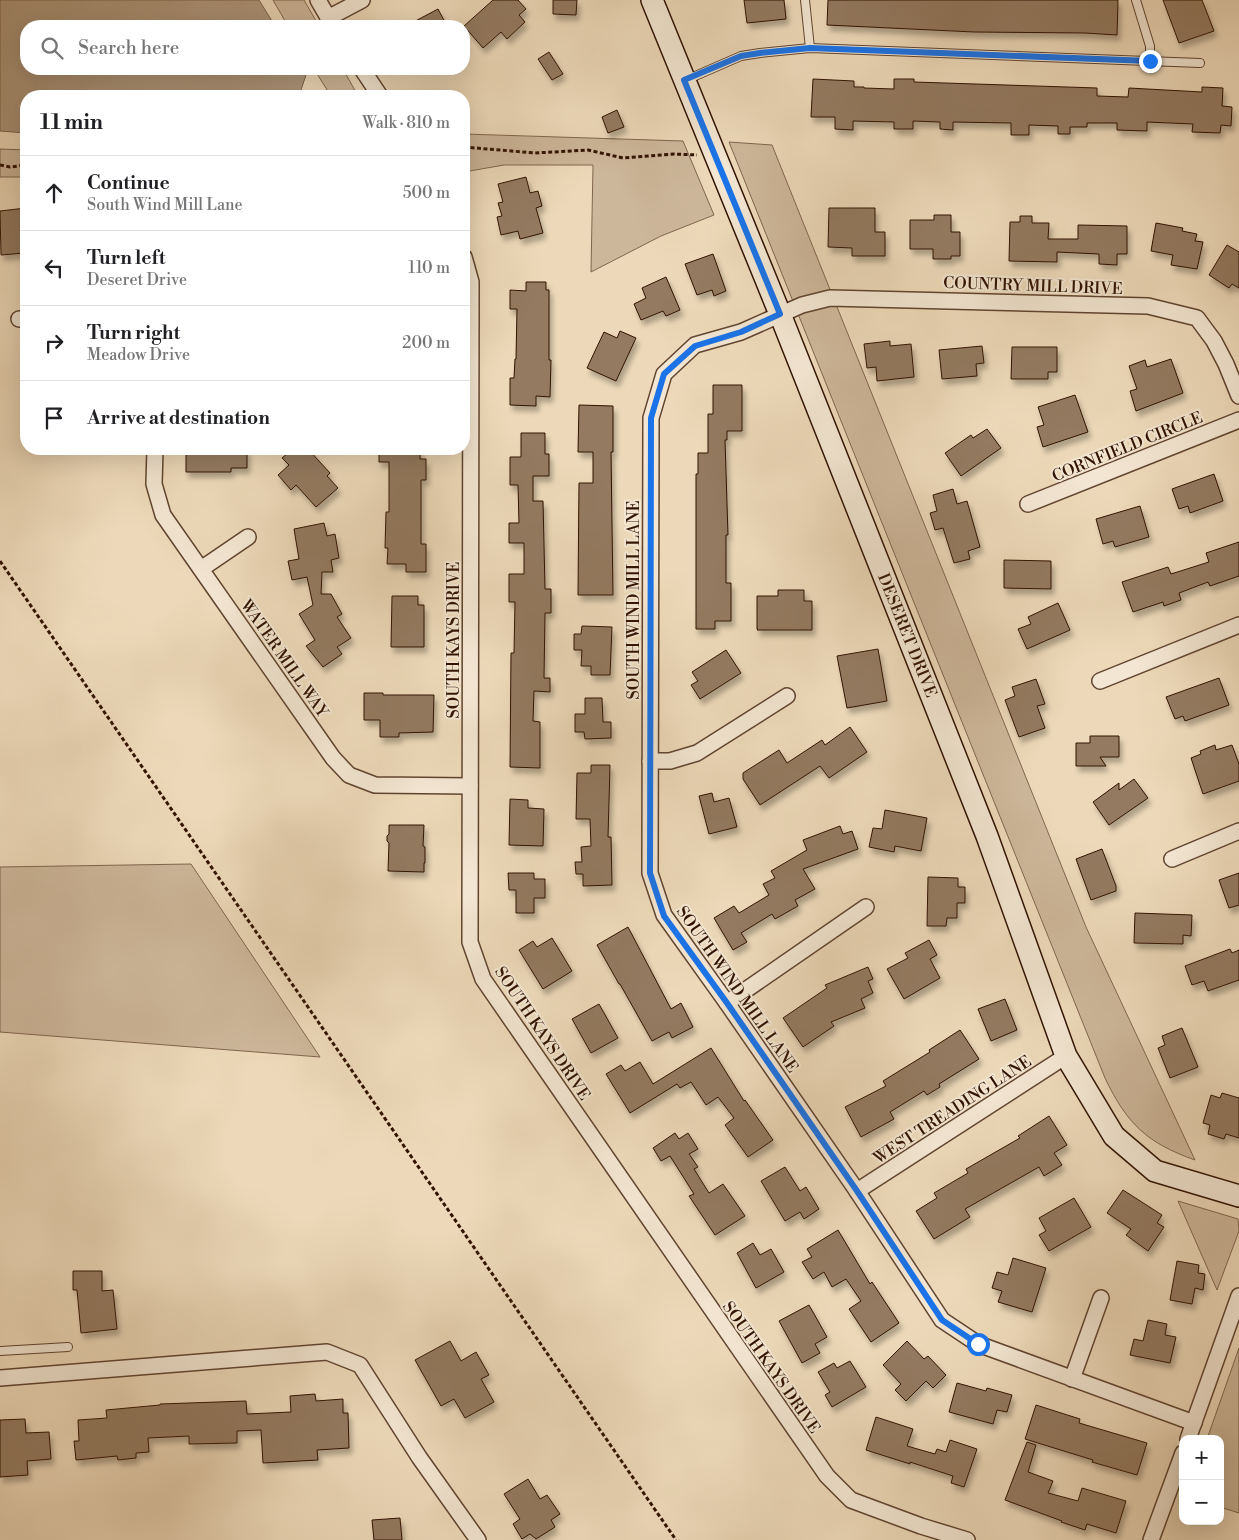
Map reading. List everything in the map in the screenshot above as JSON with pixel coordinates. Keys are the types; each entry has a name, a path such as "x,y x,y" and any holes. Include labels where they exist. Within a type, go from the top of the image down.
{"street":[{"path":"318,0 330,20"},
{"path":"334,20 362,0"},
{"name":"DESERET DRIVE","path":"652,0 780,314 987,836 1066,1056 1114,1136 1155,1170 1239,1196"},
{"path":"366,75 376,90"},
{"name":"SOUTH KAYS DRIVE","path":"470,278 470,292"},
{"name":"COUNTRY MILL DRIVE","path":"780,314 802,305 830,298 1148,306 1196,318 1214,341 1239,396"},
{"name":"SOUTH WIND MILL LANE","path":"780,314 741,332 695,346 664,374 651,418 650,873 664,916 727,1003 857,1191 942,1320 978,1344 1194,1423"},
{"name":"CORNFIELD CIRCLE","path":"1028,504 1239,420"},
{"name":"WATER MILL WAY","path":"155,455 154,484 163,515 333,758 349,775 375,785 470,786"},
{"name":"SOUTH KAYS DRIVE","path":"468,455 470,942 483,979 827,1476 851,1500 918,1533 968,1540"},
{"path":"201,569 248,537"},
{"path":"1100,681 1239,625"},
{"path":"650,761 670,761 697,752 787,696"},
{"path":"1172,859 1239,831"},
{"path":"727,1003 866,907"},
{"name":"WEST TREADING LANE","path":"857,1191 1066,1056"},
{"path":"1190,1435 1239,1296"},
{"path":"1072,1379 1102,1298"},
{"path":"0,1378 327,1352 360,1365 419,1457 478,1540"},
{"path":"1151,1540 1179,1464"}],"lane":[{"path":"804,0 810,48"},
{"path":"1136,0 1150,46 1150,61"},
{"path":"684,80 741,56 810,48 1200,63"},
{"path":"0,1352 68,1347"}],"path":[{"path":"470,148 535,153 588,150 623,158 714,153"},
{"path":"0,165 10,167 20,166"},
{"path":"0,561 676,1540"}],"shaded area":[{"path":"0,0 259,0 271,20 20,20 20,75 306,75 301,90 20,90 20,133 0,131"},
{"path":"273,0 304,0 316,20 285,20"},
{"path":"318,75 346,75 355,90 327,90"},
{"path":"470,134 683,141 714,215 661,236 591,272 593,165 504,165 470,171"},
{"path":"729,142 772,145 1086,927 1195,1160 1151,1139 1140,1130 1130,1120 1105,1078"},
{"path":"0,149 20,150 20,177 0,177"},
{"path":"191,864 320,1057 0,1032 0,867"},
{"path":"1178,1201 1238,1219 1239,1231 1217,1290"},
{"path":"1239,1348 1239,1513 1224,1508 1224,1435 1208,1435"}],"building":[{"path":"493,0 518,0 526,9 519,15 525,22 507,39 501,32 483,48 470,33 470,21"},
{"path":"553,0 577,0 576,15 553,14"},
{"path":"744,0 784,0 786,19 747,23"},
{"path":"828,0 1118,0 1117,35 974,32 827,25"},
{"path":"1163,0 1202,0 1214,31 1179,43"},
{"path":"438,9 444,20 417,20"},
{"path":"549,52 563,74 552,80 538,59"},
{"path":"813,79 854,81 854,87 894,89 894,79 914,79 914,82 1097,88 1097,96 1128,97 1129,88 1202,92 1202,87 1223,88 1222,106 1232,107 1231,126 1221,125 1220,133 1192,132 1193,124 1147,122 1147,131 1117,130 1117,123 1087,123 1087,127 1070,127 1070,134 1058,134 1058,126 1029,125 1029,135 1011,135 1011,123 953,122 953,130 940,129 940,122 913,121 913,129 894,129 894,122 853,121 853,130 835,129 835,117 811,117"},
{"path":"617,110 624,127 608,133 602,117"},
{"path":"526,177 530,193 538,191 542,206 536,208 543,233 520,239 518,231 501,235 497,217 502,216 498,203 503,202 498,184"},
{"path":"829,208 875,208 875,232 885,232 885,256 852,256 852,248 828,247"},
{"path":"20,209 20,253 1,255 0,211"},
{"path":"934,215 951,215 951,232 960,232 960,256 951,256 951,259 933,259 933,249 910,249 910,220 934,220"},
{"path":"1020,216 1032,216 1032,223 1049,223 1048,239 1078,239 1078,225 1127,226 1127,254 1117,254 1117,265 1099,264 1099,254 1057,252 1057,262 1009,261 1010,222 1020,222"},
{"path":"1156,223 1183,228 1182,231 1197,234 1195,241 1203,242 1197,269 1171,265 1173,255 1151,251"},
{"path":"1227,245 1239,252 1239,288 1232,284 1229,288 1209,275"},
{"path":"713,254 726,291 714,296 712,290 697,295 685,264"},
{"path":"666,277 680,310 666,316 663,311 641,320 634,304 646,298 642,288"},
{"path":"526,282 546,282 546,290 549,290 550,397 536,396 536,406 510,405 510,378 514,378 516,359 517,309 510,309 510,290 526,291"},
{"path":"620,331 636,338 616,381 587,368 604,332 617,338"},
{"path":"890,341 890,346 911,344 914,377 877,381 876,367 867,368 864,344"},
{"path":"982,346 984,363 976,364 977,376 942,379 939,350"},
{"path":"1012,347 1057,347 1057,372 1048,372 1048,379 1011,379"},
{"path":"1171,359 1183,393 1136,411 1130,391 1137,389 1129,366 1145,360 1147,367"},
{"path":"713,385 742,385 742,431 727,431 727,440 725,440 728,535 726,535 726,583 731,583 731,621 715,621 715,629 696,629 696,474 698,474 698,453 708,453 708,414 713,414"},
{"path":"1075,395 1088,432 1043,447 1037,427 1044,425 1038,407"},
{"path":"579,405 613,406 613,452 611,452 613,595 578,595 579,483 593,483 593,452 578,452"},
{"path":"987,429 1001,448 961,476 945,453 971,435 973,438"},
{"path":"521,433 545,433 545,454 549,454 549,476 533,476 533,501 543,501 545,589 551,589 551,613 545,613 544,678 550,678 550,692 534,691 533,721 540,722 540,768 510,767 511,653 514,653 515,602 509,602 509,574 524,574 524,543 509,543 509,523 519,523 518,485 510,485 510,457 521,457"},
{"path":"186,455 247,455 247,468 231,468 231,472 186,472"},
{"path":"286,455 314,455 330,473 327,476 338,488 316,507 296,485 291,490 278,475 289,465 282,458"},
{"path":"379,455 420,455 420,459 426,459 426,480 421,480 421,544 426,544 426,572 406,572 406,564 387,564 388,548 385,548 386,512 389,512 389,462 379,462"},
{"path":"1214,474 1223,501 1190,513 1188,506 1179,509 1172,489"},
{"path":"953,489 957,504 967,501 980,547 968,551 970,559 954,563 943,528 935,530 930,513 937,511 933,495"},
{"path":"1140,506 1149,537 1115,547 1113,541 1103,544 1096,519"},
{"path":"324,523 327,536 335,534 339,558 331,560 333,572 322,572 321,594 331,594 342,614 337,617 351,638 337,647 342,654 323,667 306,646 315,640 299,614 313,605 307,577 292,580 288,561 299,559 294,529"},
{"path":"1239,542 1239,576 1210,586 1208,582 1179,593 1181,600 1164,606 1163,602 1133,612 1122,582 1168,567 1171,574 1209,562 1206,553"},
{"path":"1004,560 1051,561 1051,589 1004,588"},
{"path":"778,590 804,590 804,601 812,601 812,630 757,630 757,596 778,596"},
{"path":"392,596 418,596 418,605 424,605 424,647 391,647"},
{"path":"1058,603 1070,630 1027,649 1018,629 1031,624 1028,617"},
{"path":"582,626 612,627 610,675 591,675 591,666 581,666 582,650 574,650 574,634 581,634"},
{"path":"878,649 887,701 847,708 837,656"},
{"path":"726,650 741,673 700,699 691,685 698,681 692,672"},
{"path":"1219,678 1229,705 1185,721 1183,716 1175,719 1166,697"},
{"path":"1036,679 1045,704 1037,706 1045,728 1019,737 1005,700 1015,696 1012,687"},
{"path":"364,693 434,695 433,732 399,733 399,737 380,737 380,720 364,720"},
{"path":"585,698 602,698 603,722 611,722 611,738 585,739 584,732 575,732 575,714 585,714"},
{"path":"850,727 867,752 829,778 820,766 760,805 743,779 743,773 779,750 787,763 822,740 825,745"},
{"path":"1090,736 1119,736 1119,757 1100,757 1106,766 1076,766 1076,743 1090,743"},
{"path":"1215,745 1216,750 1232,745 1239,764 1239,781 1203,794 1191,758 1201,754 1200,751"},
{"path":"591,765 610,765 608,837 611,837 612,885 583,886 583,874 576,874 575,862 582,862 581,847 591,846 590,819 576,819 577,773 591,773"},
{"path":"1134,779 1148,798 1109,825 1093,802 1119,783 1119,790"},
{"path":"712,793 714,802 729,798 737,827 709,834 699,796"},
{"path":"510,799 528,800 528,808 544,809 543,846 509,845"},
{"path":"885,810 927,818 921,851 895,846 894,852 869,847 873,828 882,829"},
{"path":"389,825 424,825 424,872 388,871 389,843 387,836 389,834"},
{"path":"840,826 843,834 852,831 858,849 803,869 815,889 795,900 798,906 775,919 772,914 741,933 747,942 733,950 714,918 734,906 739,913 769,895 763,884 775,878 771,871 807,850 803,840"},
{"path":"1102,849 1116,886 1116,891 1091,900 1076,859"},
{"path":"508,873 534,873 534,879 545,879 545,898 534,898 534,913 516,913 516,890 509,890"},
{"path":"1239,873 1239,905 1229,908 1219,880"},
{"path":"928,877 958,878 958,887 965,887 965,903 957,903 957,918 947,918 946,926 927,926"},
{"path":"1135,913 1192,915 1191,936 1183,935 1183,944 1134,943"},
{"path":"628,927 671,1009 681,1003 693,1027 672,1038 669,1032 652,1041 597,945"},
{"path":"552,938 572,971 543,989 519,950 533,941 537,947"},
{"path":"929,940 937,955 930,959 940,978 904,999 887,969 908,958 905,953"},
{"path":"1230,949 1232,953 1239,950 1239,980 1208,991 1204,981 1192,985 1185,966"},
{"path":"868,967 873,979 868,981 873,993 861,999 865,1008 831,1022 834,1026 803,1047 783,1018 827,988 825,985"},
{"path":"1005,999 1017,1030 991,1041 978,1009"},
{"path":"599,1004 618,1038 591,1053 572,1019"},
{"path":"1182,1028 1198,1067 1170,1078 1158,1048 1165,1045 1162,1036"},
{"path":"960,1030 979,1059 939,1084 940,1087 927,1095 924,1091 890,1112 894,1119 861,1137 845,1107 886,1086 883,1081 930,1052 929,1050"},
{"path":"711,1048 744,1101 773,1140 748,1157 725,1125 734,1118 718,1097 706,1105 691,1082 680,1088 677,1084 630,1113 606,1074 621,1065 625,1071 640,1062 653,1084"},
{"path":"1222,1093 1239,1098 1239,1138 1226,1134 1224,1139 1208,1134 1210,1125 1203,1123 1211,1095 1220,1098"},
{"path":"1049,1116 1067,1145 1054,1153 1062,1165 1044,1176 1039,1167 965,1209 970,1217 934,1239 916,1211 937,1198 934,1193 968,1173 966,1169 1020,1138 1018,1136"},
{"path":"675,1133 679,1139 688,1133 698,1149 689,1154 698,1167 694,1169 709,1193 723,1184 745,1216 715,1235 689,1196 694,1194 670,1156 661,1161 653,1148"},
{"path":"785,1167 800,1191 806,1187 819,1209 804,1219 800,1212 785,1221 761,1181"},
{"path":"1123,1190 1162,1215 1157,1223 1164,1227 1148,1251 1126,1235 1131,1229 1107,1213"},
{"path":"1074,1198 1091,1227 1049,1251 1039,1235 1046,1231 1039,1218"},
{"path":"838,1230 870,1284 872,1282 899,1323 871,1342 849,1309 861,1301 846,1279 832,1287 824,1272 813,1279 802,1262 812,1257 807,1249"},
{"path":"753,1243 760,1255 771,1249 784,1272 756,1288 737,1253"},
{"path":"1013,1258 1046,1268 1032,1312 998,1302 1002,1291 992,1288 997,1272 1008,1275"},
{"path":"1177,1261 1199,1265 1198,1273 1205,1274 1203,1290 1195,1288 1192,1304 1170,1300"},
{"path":"73,1271 102,1271 102,1291 113,1290 117,1329 81,1333 77,1290 73,1290"},
{"path":"809,1305 827,1337 815,1344 820,1353 802,1363 779,1321"},
{"path":"1148,1320 1167,1324 1165,1335 1176,1337 1170,1363 1130,1355 1134,1339 1143,1341"},
{"path":"450,1341 461,1361 476,1352 489,1375 481,1379 494,1402 465,1418 454,1399 441,1406 415,1360"},
{"path":"907,1341 924,1359 928,1356 946,1375 933,1388 926,1381 906,1401 895,1390 901,1384 883,1365"},
{"path":"850,1361 866,1387 832,1407 825,1395 830,1392 818,1372 834,1363 837,1368"},
{"path":"957,1383 986,1391 987,1388 1012,1395 1007,1412 997,1410 993,1424 949,1412"},
{"path":"315,1394 316,1401 343,1399 343,1413 348,1413 349,1448 317,1450 318,1460 263,1463 261,1430 237,1431 237,1443 189,1444 189,1436 148,1438 149,1452 136,1453 136,1458 118,1460 117,1456 76,1460 74,1441 79,1441 78,1420 107,1418 106,1410 160,1404 246,1401 247,1414 291,1412 290,1396"},
{"path":"1036,1405 1080,1419 1079,1423 1147,1443 1137,1475 1025,1439"},
{"path":"876,1417 913,1429 907,1446 935,1454 937,1449 946,1452 950,1440 977,1449 964,1487 951,1483 953,1476 866,1450"},
{"path":"25,1419 26,1433 49,1432 51,1459 27,1461 28,1475 0,1477 0,1420"},
{"path":"1027,1442 1036,1445 1028,1472 1053,1481 1048,1493 1078,1501 1082,1488 1126,1501 1116,1533 1087,1524 1085,1530 1005,1500"},
{"path":"528,1479 540,1499 547,1495 560,1514 551,1520 555,1527 536,1539 530,1534 522,1539 513,1524 520,1519 504,1494"},
{"path":"400,1518 402,1540 374,1540 372,1520"}],"route":[{"path":"978,1344 942,1320 857,1191 727,1003 664,916 650,873 651,418 664,374 695,346 741,332 780,314 684,80 741,56 810,48 1150,61"}]}
